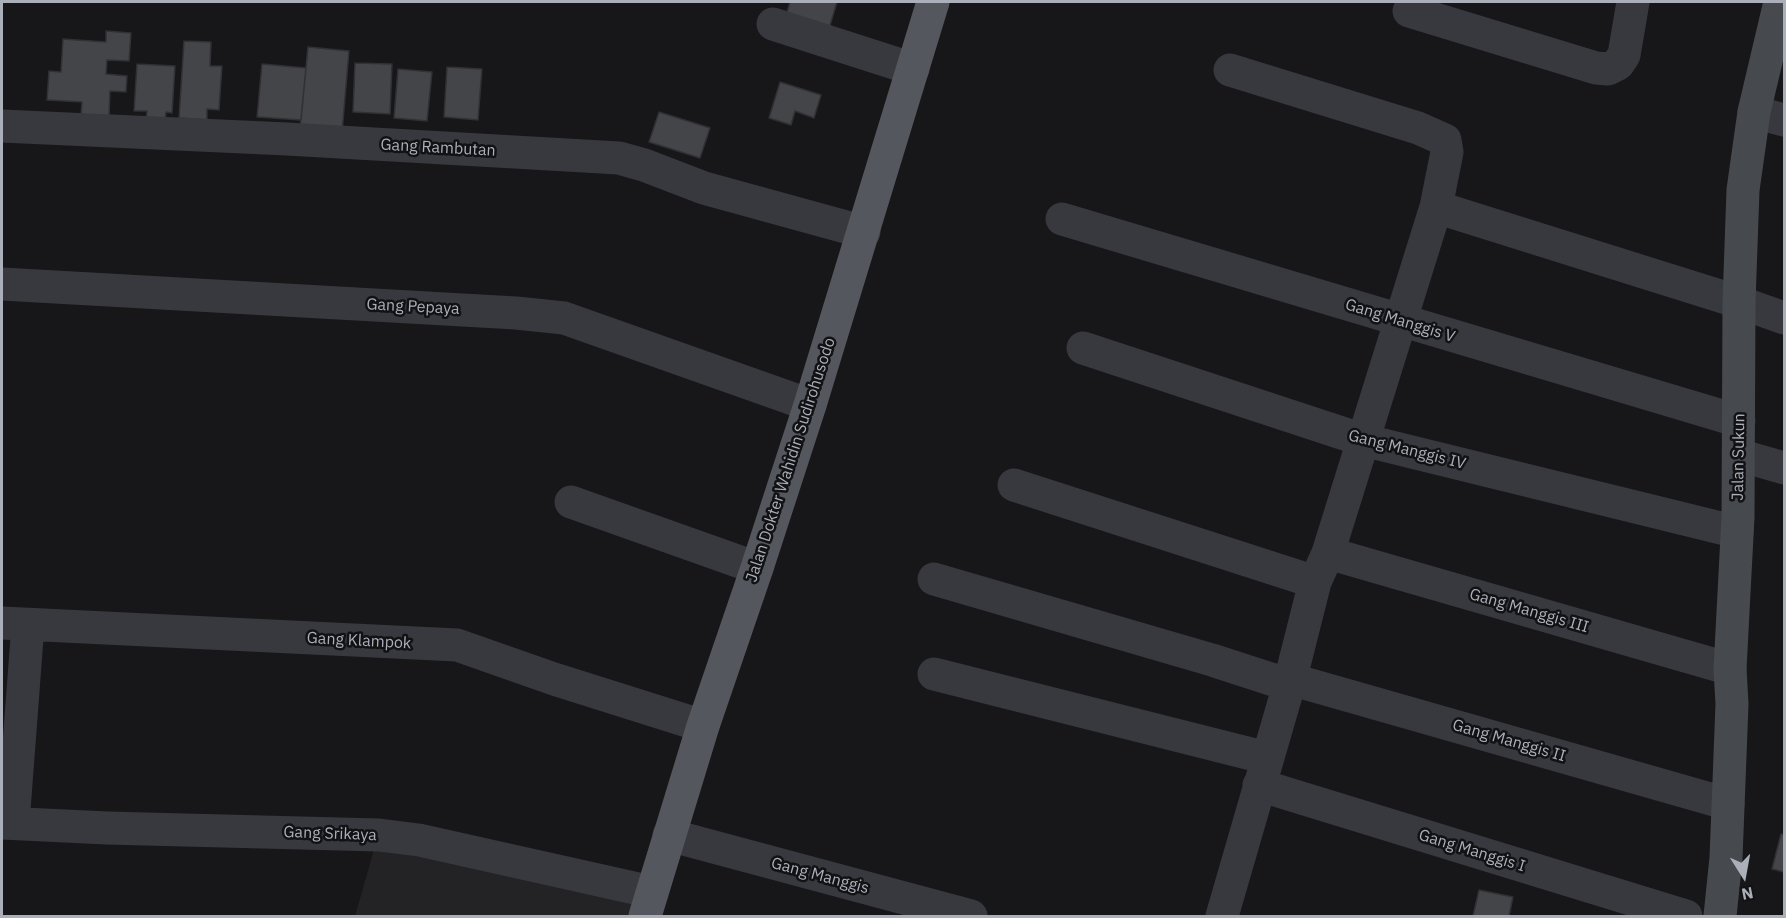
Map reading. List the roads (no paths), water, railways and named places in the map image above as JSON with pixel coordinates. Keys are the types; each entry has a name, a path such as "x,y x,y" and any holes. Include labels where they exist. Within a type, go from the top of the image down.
{"main road":[{"name":"Jalan Dokter Wahidin Sudirohusodo","path":"648,904 703,726 810,405 933,2"}],"street":[{"path":"1410,11 1587,65 1608,69 1618,64 1624,55 1633,2"},
{"name":"Jalan Sukun","path":"1720,916 1726,858 1732,704 1730,669 1737,532 1739,302 1743,190 1769,116 1780,2"},
{"path":"773,24 913,69"},
{"path":"1222,916 1315,582 1328,552 1436,207 1447,152 1445,140 1418,128 1230,69"},
{"name":"Gang Rambutan","path":"2,126 287,139 632,162 705,188 864,232"},
{"path":"1436,207 1785,318"},
{"name":"Gang Manggis V","path":"1062,219 1739,421"},
{"name":"Gang Pepaya","path":"2,284 516,313 576,323 810,405"},
{"name":"Gang Manggis IV","path":"1083,348 1363,440 1737,532"},
{"path":"1739,455 1785,468"},
{"path":"1014,485 1315,582"},
{"path":"572,502 757,568"},
{"name":"Gang Manggis III","path":"1328,552 1730,669"},
{"name":"Gang Manggis II","path":"934,579 1289,682 1728,804"},
{"path":"7,823 15,624"},
{"name":"Gang Klampok","path":"15,624 469,649 703,726"},
{"name":"Gang Manggis I","path":"934,674 1263,772 1686,916"},
{"name":"Gang Srikaya","path":"7,823 379,835 407,838 648,904"},
{"name":"Gang Manggis","path":"669,835 971,916"}]}
